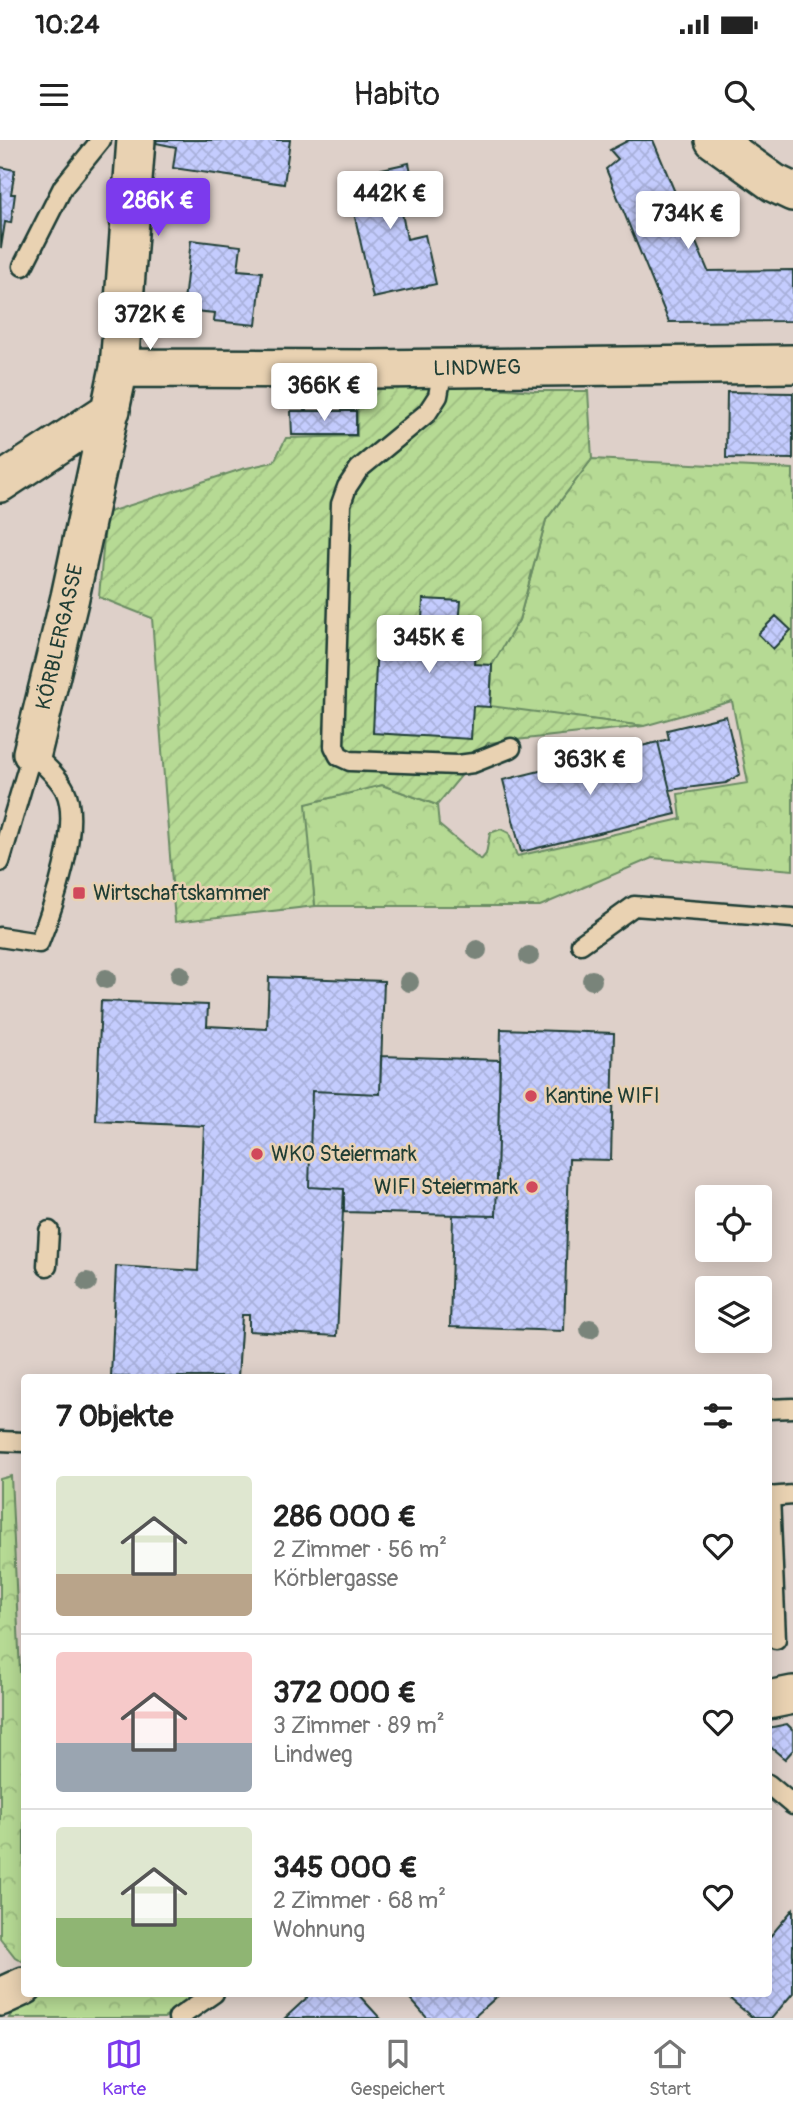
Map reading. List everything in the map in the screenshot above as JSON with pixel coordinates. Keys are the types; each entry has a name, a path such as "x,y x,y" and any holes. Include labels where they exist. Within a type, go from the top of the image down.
{"street":[{"name":"KÖRBLERGASSE","path":"32,753 119,368 136,140"},
{"path":"714,140 774,183 793,192"},
{"name":"LINDWEG","path":"119,368 793,364"},
{"path":"3,483 111,410"},
{"path":"772,1699 793,1695"},
{"path":"0,1997 21,1987"}],"lane":[{"path":"23,266 63,187 101,140"},
{"path":"443,368 438,396 428,413 359,469 347,487 341,504 334,746 339,756 350,761 458,765 473,763 511,748"},
{"path":"0,937 39,943 60,888 71,817 66,793 32,753"},
{"name":"KÖRBLERGASSE","path":"0,862 32,753"},
{"path":"581,944 634,906 793,918"},
{"path":"47,1266 50,1231"},
{"path":"772,1409 793,1408"},
{"path":"0,1441 21,1442"},
{"path":"772,1497 793,1495"},
{"path":"772,1540 779,1639"},
{"path":"772,1787 793,1805"},
{"path":"178,2018 208,1997"}],"green space":[{"path":"431,383 535,391 588,391 592,459 546,520 519,620 492,665 490,706 644,726 488,743 437,805 382,785 306,804 315,906 175,922 152,618 99,597 106,513 242,469 274,462 286,438 357,436 358,388"},
{"path":"592,459 793,469 793,870 652,858 540,906 315,906 305,804 382,785 437,805 439,825 481,860 486,854 490,833 501,829 509,833 517,856 681,819 678,794 748,783 732,701 644,726 490,707 492,665 519,620 546,520"},
{"path":"11,1476 21,1676 21,1960 0,1938 0,1479"},
{"path":"21,1996 198,1997 164,2018 9,2018"}],"building":[{"path":"157,140 290,140 284,184 173,168 176,147 156,143"},
{"path":"629,140 653,140 708,271 793,270 793,321 669,322 606,169 618,159 610,150"},
{"path":"409,163 419,210 402,213 407,239 425,235 436,284 373,298 346,177"},
{"path":"0,167 15,170 11,194 15,194 11,223 5,222 1,248"},
{"path":"191,240 241,246 238,270 262,272 256,325 214,321 215,313 183,310"},
{"path":"727,392 793,393 793,459 726,458"},
{"path":"291,411 356,411 356,435 292,435"},
{"path":"423,599 461,601 459,625 477,626 474,664 492,665 490,707 473,706 471,739 373,733 378,619 422,621"},
{"path":"776,616 791,630 773,649 758,634"},
{"path":"726,716 740,774 726,783 670,790 658,742 669,739 667,730"},
{"path":"658,742 676,814 521,852 503,780"},
{"name":"WKO Steiermark","path":"269,977 384,981 380,1094 312,1091 309,1187 344,1189 337,1336 249,1331 249,1315 242,1315 238,1374 111,1374 116,1266 198,1271 204,1126 96,1121 101,1001 208,1005 207,1026 267,1029"},
{"name":"WIFI Steiermark","path":"501,1029 614,1033 611,1160 569,1159 564,1331 450,1327 453,1215 496,1216"},
{"path":"381,1056 500,1060 496,1216 344,1212 344,1189 309,1187 312,1091 380,1094"},
{"path":"787,1724 793,1730 793,1750 785,1759 772,1748 772,1727"},
{"path":"793,1909 793,1993 772,2018 753,2018 728,1997 772,1997 772,1934"},
{"path":"308,1997 361,1997 380,2018 285,2018"},
{"path":"409,1997 497,1997 473,2018 427,2018"}],"place":[{"name":"Wirtschaftskammer","path":"79,893"},
{"name":"Kantine WIFI","path":"531,1096"},
{"name":"WKO Steiermark","path":"257,1154"},
{"name":"WIFI Steiermark","path":"532,1187"}]}
